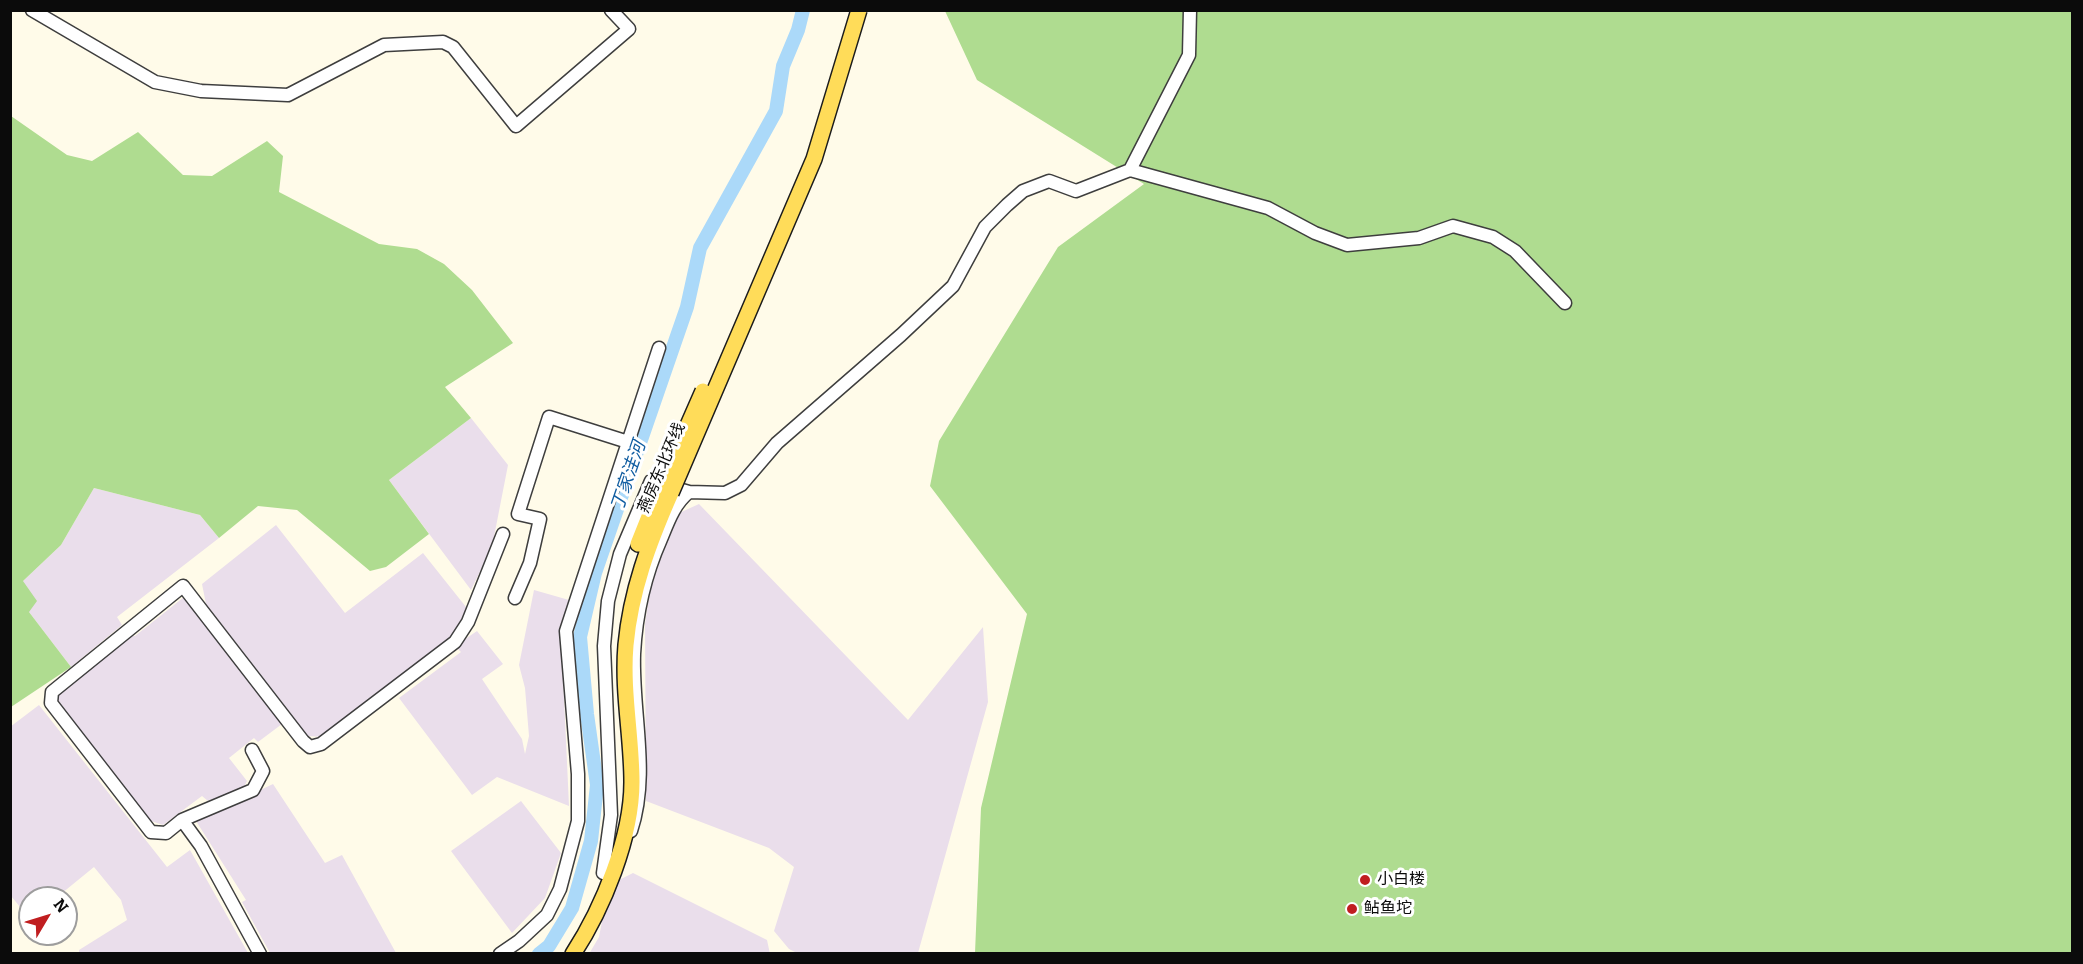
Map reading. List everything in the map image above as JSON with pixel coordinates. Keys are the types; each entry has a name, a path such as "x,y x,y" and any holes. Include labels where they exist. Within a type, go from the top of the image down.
{"main road":[{"name":"燕房东北环线","path":"574,953 590,928 608,870 626,830 632,783 626,683 630,614 646,553 666,491 805,154 841,44 849,10"},
{"name":"燕房东北环线","path":"666,491 814,159 859,10"}],"street":[{"path":"32,10 155,82 201,91 288,95 384,45 443,42 453,47 516,126 629,29 611,10"},
{"path":"1130,170 1189,55 1190,10"},
{"path":"608,870 611,814 604,646 608,601 620,554 651,481 689,492 725,493 741,485 777,443 901,335 953,285 985,227 1023,191 1049,181 1076,191 1130,170 1268,208 1316,233 1347,245 1419,238 1453,226 1492,237 1515,251 1565,303"},
{"path":"500,954 519,941 547,915 560,889 578,821 578,774 566,631 659,348"},
{"path":"515,598 530,563 540,519 518,514 549,417 628,442"},
{"path":"608,870 627,845 638,813 641,766 634,655 638,616 657,548 675,507 689,492"},
{"path":"252,750 263,771 253,790 182,820 166,833 151,832 51,703 52,692 183,586 303,741 310,747 321,744 455,642 468,622 503,534"},
{"path":"182,820 201,846 260,954"}],"shaded area":[{"path":"471,418 508,465 492,547 471,590 389,480"},
{"path":"94,488 200,515 219,538 117,617 122,625 71,667 29,612 23,581 61,545"},
{"path":"699,504 908,720 983,627 988,702 918,953 799,954 789,949 774,931 794,867 769,848 646,801 645,624 652,576 677,514"},
{"path":"276,525 345,613 423,553 466,607 464,622 451,637 323,737 308,736 206,604 202,584"},
{"path":"534,590 569,600 561,632 569,806 497,777 472,795 399,698 461,652 455,646 477,631 503,664 482,679 522,739 525,754 529,736 525,688 519,665"},
{"path":"184,597 282,724 258,742 254,738 229,758 247,781 244,787 208,801 202,796 163,825 148,820 57,699 58,693 130,635 135,636"},
{"path":"39,705 167,867 190,850 248,953 79,953 79,950 127,920 121,900 94,867 71,886 18,886 18,904 11,896 10,727"},
{"path":"273,784 325,863 342,855 396,953 270,953 242,902 246,900 196,821"},
{"path":"521,801 561,853 545,898 512,933 451,851"},
{"path":"633,873 767,940 770,954 589,954 599,937 604,911 619,880"}],"green space":[{"path":"945,11 2072,11 2072,953 975,953 981,808 1027,614 930,486 939,441 1058,247 1144,184 977,80"},
{"path":"11,116 67,155 92,161 138,132 183,175 212,176 267,141 283,156 279,192 379,244 417,249 444,264 472,290 513,343 445,387 471,418 389,480 429,534 386,567 370,571 297,510 258,506 219,538 200,515 94,488 61,545 23,581 37,601 29,612 71,667 11,707"}],"waterway":[{"name":"丁家洼河","path":"539,954 549,946 572,908 591,841 597,785 587,714 580,637 595,573 687,307 700,248 776,111 783,66 798,30 803,10"}],"place":[{"name":"小白楼","path":"1365,880"},
{"name":"鲇鱼坨","path":"1352,909"}]}
